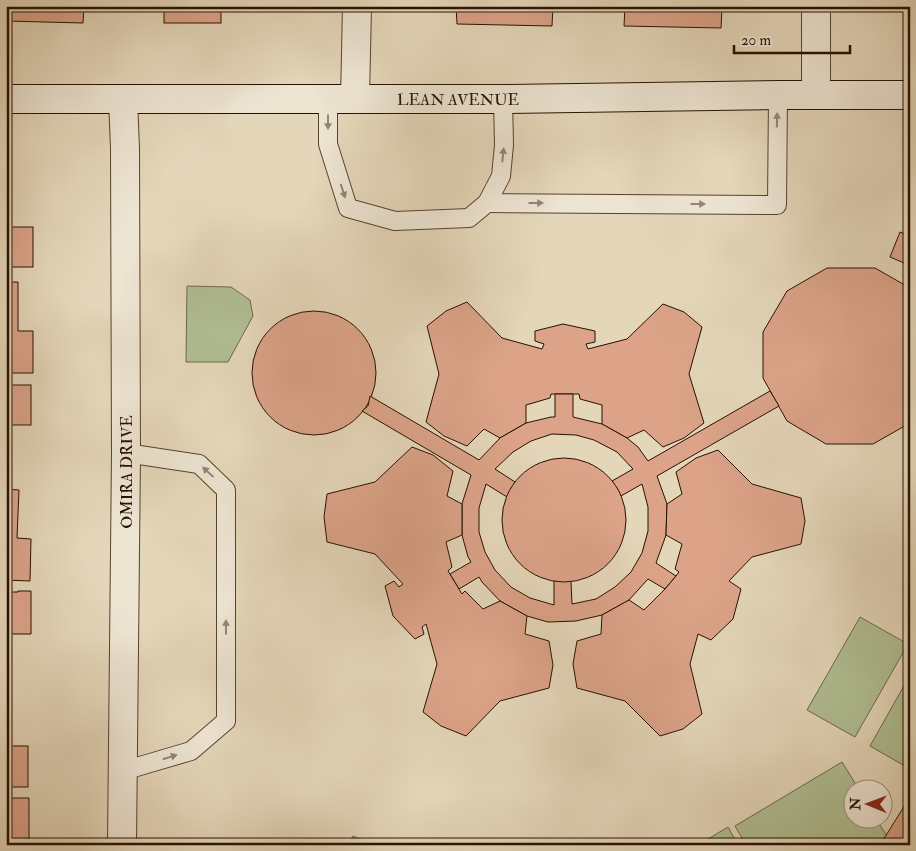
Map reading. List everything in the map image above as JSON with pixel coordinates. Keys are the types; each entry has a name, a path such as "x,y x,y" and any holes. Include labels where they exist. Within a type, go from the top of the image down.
{"street":[{"path":"355,99 357,6"},
{"path":"816,6 816,96"},
{"name":"LEAN AVENUE","path":"6,99 503,99 910,95"},
{"name":"OMIRA DRIVE","path":"122,845 126,453 125,148 123,100"}],"lane":[{"path":"487,203 777,205 778,95"},
{"path":"328,99 328,144 348,208 395,221 469,218 487,203 501,176 504,145 503,99"},
{"path":"123,771 191,750 226,721 226,490 200,464 126,453"}],"green space":[{"path":"187,286 231,287 250,300 253,316 228,362 186,362"},
{"path":"860,617 908,644 855,737 807,710"},
{"path":"910,675 910,769 870,746"},
{"path":"842,762 852,778 844,778 844,828 882,828 887,836 873,845 746,845 735,826"},
{"path":"728,827 738,845 698,845"},
{"path":"353,836 372,845 348,845"}],"building":[{"path":"6,6 84,6 83,23 6,21"},
{"path":"164,6 221,6 221,23 164,23"},
{"path":"456,6 553,6 552,26 457,24"},
{"path":"625,6 722,6 721,28 624,26"},
{"path":"6,227 33,227 33,267 6,267"},
{"path":"900,232 910,236 910,247 904,263 890,257"},
{"path":"827,268 875,268 910,288 910,423 873,444 826,444 787,421 763,378 763,332 787,291"},
{"path":"6,282 18,282 18,331 33,331 33,373 6,373"},
{"path":"467,302 502,338 542,349 544,344 535,341 535,331 563,324 595,331 595,342 586,344 588,349 627,339 663,304 684,312 702,327 689,374 704,423 684,438 663,447 644,430 627,438 602,424 602,405 580,399 579,394 551,394 550,398 526,405 526,423 500,438 484,429 467,446 444,436 426,422 439,374 427,326 446,311"},
{"path":"314,311 338,316 358,329 371,349 376,373 371,397 358,417 338,430 314,435 290,430 270,417 257,397 252,373 257,349 270,329 290,316"},
{"path":"6,385 31,385 31,425 6,425"},
{"path":"770,391 779,406 657,476 667,504 666,535 656,563 676,576 665,589 648,579 629,600 602,615 576,621 548,622 527,616 500,601 479,577 459,589 450,574 471,562 462,535 462,504 471,475 362,411 368,406 370,396 479,460 500,438 526,423 555,417 555,394 573,394 573,417 602,424 627,438 638,447 648,461","holes":["552,434 576,435 594,440 617,452 633,469 612,481 621,496 642,484 648,507 648,531 642,553 631,572 615,587 596,599 572,604 571,581 554,581 554,605 530,598 511,587 495,570 485,552 479,532 479,508 486,484 507,497 515,482 495,469 513,452 531,441"]},
{"path":"412,447 433,455 453,471 447,496 462,504 462,535 446,542 452,567 448,571 462,594 465,591 483,609 500,601 527,616 525,634 549,641 553,665 549,688 500,701 466,736 441,726 423,712 437,664 426,624 422,627 424,634 415,639 393,616 385,586 394,581 399,587 403,584 375,554 327,542 324,517 327,494 375,482"},
{"path":"718,450 752,484 801,498 805,521 801,544 752,557 729,581 741,589 733,619 711,640 698,634 690,664 702,714 683,729 660,736 625,701 577,688 573,664 577,641 601,634 602,615 629,600 644,610 679,572 675,569 682,544 666,535 667,504 682,494 676,472 696,458"},
{"path":"564,458 588,463 608,476 621,496 626,520 621,544 608,564 588,577 564,582 540,577 520,564 507,544 502,520 507,496 520,476 540,463"},
{"path":"6,489 19,490 17,538 31,539 30,581 6,580"},
{"path":"31,591 31,634 6,634 6,592"},
{"path":"6,746 28,746 28,787 6,787"},
{"path":"910,797 910,845 880,845 891,828 894,828 894,823"},
{"path":"12,798 29,798 29,839 16,840 16,845 6,845 6,801 12,801"}]}
